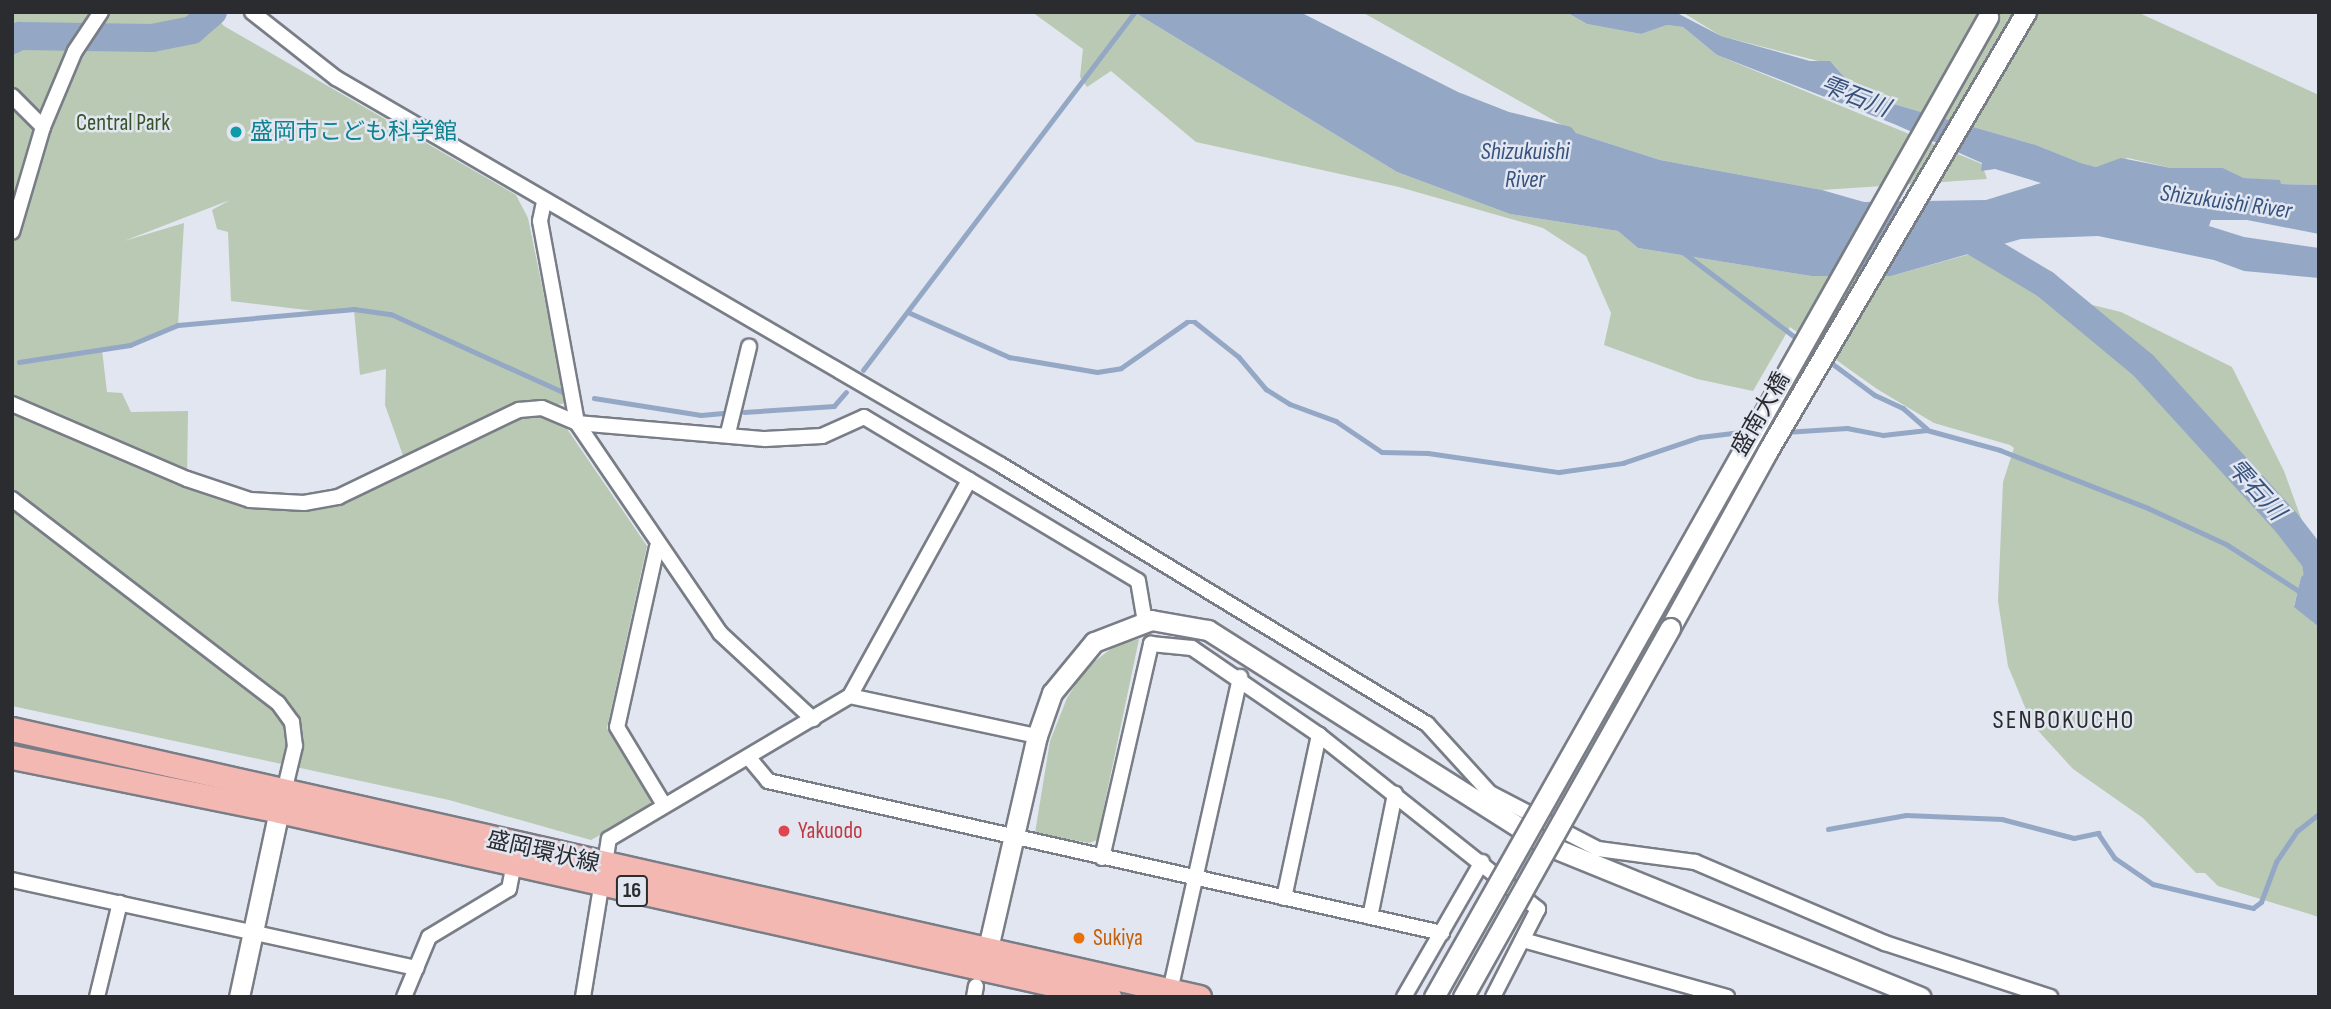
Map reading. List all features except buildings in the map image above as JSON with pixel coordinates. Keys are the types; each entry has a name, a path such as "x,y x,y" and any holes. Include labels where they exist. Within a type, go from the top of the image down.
{"main road":[{"name":"盛岡環状線","path":"13,734 281,801 601,875 980,975 1109,997"},
{"name":"盛岡環状線","path":"12,757 281,801 514,864 601,875"},
{"name":"盛岡環状線","path":"980,975 1170,991 1199,997"}],"street":[{"path":"12,232 43,127 75,51 101,12"},
{"path":"252,12 336,78 544,202 1001,465 1427,724 1490,793 1502,800 1598,849 1695,862 1885,943 2050,997"},
{"name":"盛南大橋","path":"1434,997 1527,835 1746,439 1991,12"},
{"name":"盛南大橋","path":"1463,997 1767,452 2026,12"},
{"path":"12,96 43,127"},
{"path":"544,202 540,221 577,423 657,547 720,633 813,719"},
{"path":"728,433 749,347"},
{"path":"12,404 187,479 250,500 304,503 338,497 519,410 542,408 577,423 728,433 765,439 822,436 863,417 1138,581 1145,622"},
{"path":"583,997 609,839 750,758 850,696 969,480"},
{"path":"12,499 278,703 292,722 295,746 239,997"},
{"path":"657,547 617,727 664,805"},
{"path":"980,975 1037,736 1052,692 1078,657 1094,642 1145,622 1177,621 1208,630 1261,667 1527,835 1920,997"},
{"path":"1102,858 1151,644 1192,648 1240,677 1319,735 1538,909 1493,997"},
{"path":"1170,991 1240,677"},
{"path":"850,696 1037,736"},
{"path":"1284,898 1319,735"},
{"path":"750,758 768,781 1442,933"},
{"path":"1370,917 1395,794"},
{"path":"1404,997 1482,862"},
{"path":"404,997 429,937 509,888 514,864"},
{"path":"12,880 417,968"},
{"path":"97,997 120,903"},
{"path":"1523,940 1727,997"}],"green space":[{"name":"Central Park","path":"12,12 211,12 224,26 516,195 528,218 566,403 543,408 563,423 647,546 607,728 651,799 650,807 591,840 449,800 12,706","holes":["230,200 212,210 217,229 228,232 231,301 315,311 354,310 360,375 386,369 385,405 406,464 304,503 250,500 187,479 188,411 131,412 122,393 107,392 102,350 130,345 178,325 184,223 124,241"]},
{"path":"1032,12 1134,12 1397,172 1510,214 1618,231 1638,248 1811,276 1891,276 1992,248 2046,279 2072,300 2121,312 2232,367 2284,471 2314,554 2298,552 2311,568 2301,577 2294,606 2319,627 2319,917 2218,886 2205,873 2196,873 2143,818 2073,769 2032,724 2008,666 1998,601 2003,482 2014,448 2010,445 1934,423 1877,389 1790,327 1753,391 1697,379 1604,345 1611,313 1586,256 1543,228 1399,187 1196,142 1111,71 1087,87 1080,77 1083,49"},
{"path":"1362,12 1566,12 1587,24 1641,34 1667,25 1683,27 1717,55 1982,164 1987,179 1822,190 1660,160 1576,133"},
{"path":"1682,12 2137,12 2319,95 2319,185 2280,184 2280,181 2244,178 2223,168 2171,168 2128,158 2096,167 2081,163 2036,145 1890,103 1849,82 1834,65 1721,36"},
{"path":"1139,639 1097,840 1089,843 1035,833 1050,741 1067,698 1086,668 1116,645"}],"water":[{"name":"Shizukuishi River","path":"1134,12 1300,12 1458,92 1509,112 1571,127 1576,133 1660,160 1822,190 1864,202 1986,200 2041,183 1995,169 1981,171 1982,163 1894,124 1717,55 1683,27 1667,25 1641,34 1587,24 1566,12 1679,14 1721,36 1810,61 1830,61 1849,82 1890,103 2036,145 2081,163 2096,167 2121,158 2171,168 2223,168 2244,178 2280,180 2281,184 2319,185 2319,234 2247,220 2211,220 2209,226 2244,237 2319,248 2319,278 2244,271 2214,260 2098,236 2021,239 1891,276 1811,276 1638,248 1618,231 1510,214 1397,172"},
{"path":"2297,551 2319,553 2319,627 2294,607 2301,577 2311,568"}],"waterway":[{"path":"12,40 20,36 152,38 192,30 213,12"},
{"path":"863,370 1135,12"},
{"name":"雫石川","path":"1956,231 2045,284 2143,365 2286,522 2316,561 2319,586"},
{"path":"1683,252 1799,340"},
{"path":"19,362 130,345 178,325 354,309 391,314 565,393"},
{"path":"908,312 1009,357 1097,372 1121,368 1187,322 1195,322 1239,357 1266,389 1290,404 1336,421 1382,452 1428,453 1559,472 1623,463 1700,437 1749,431"},
{"path":"1829,361 1875,395 1903,408 1927,429"},
{"path":"744,412 834,406 846,392"},
{"path":"594,398 701,415 723,413"},
{"path":"1785,432 1847,428 1883,435 1927,430 2000,450 2148,508 2226,544 2302,593"},
{"path":"1828,829 1906,815 2002,819 2074,838 2098,833 2115,858 2153,884 2253,908 2261,902 2276,862 2297,831 2319,814"}],"place":[{"name":"盛岡市こども科学館","path":"236,132"},
{"name":"Yakuodo","path":"784,831"},
{"name":"Sukiya","path":"1079,938"}],"district":[{"name":"SENBOKUCHO","path":"2064,721"}]}
